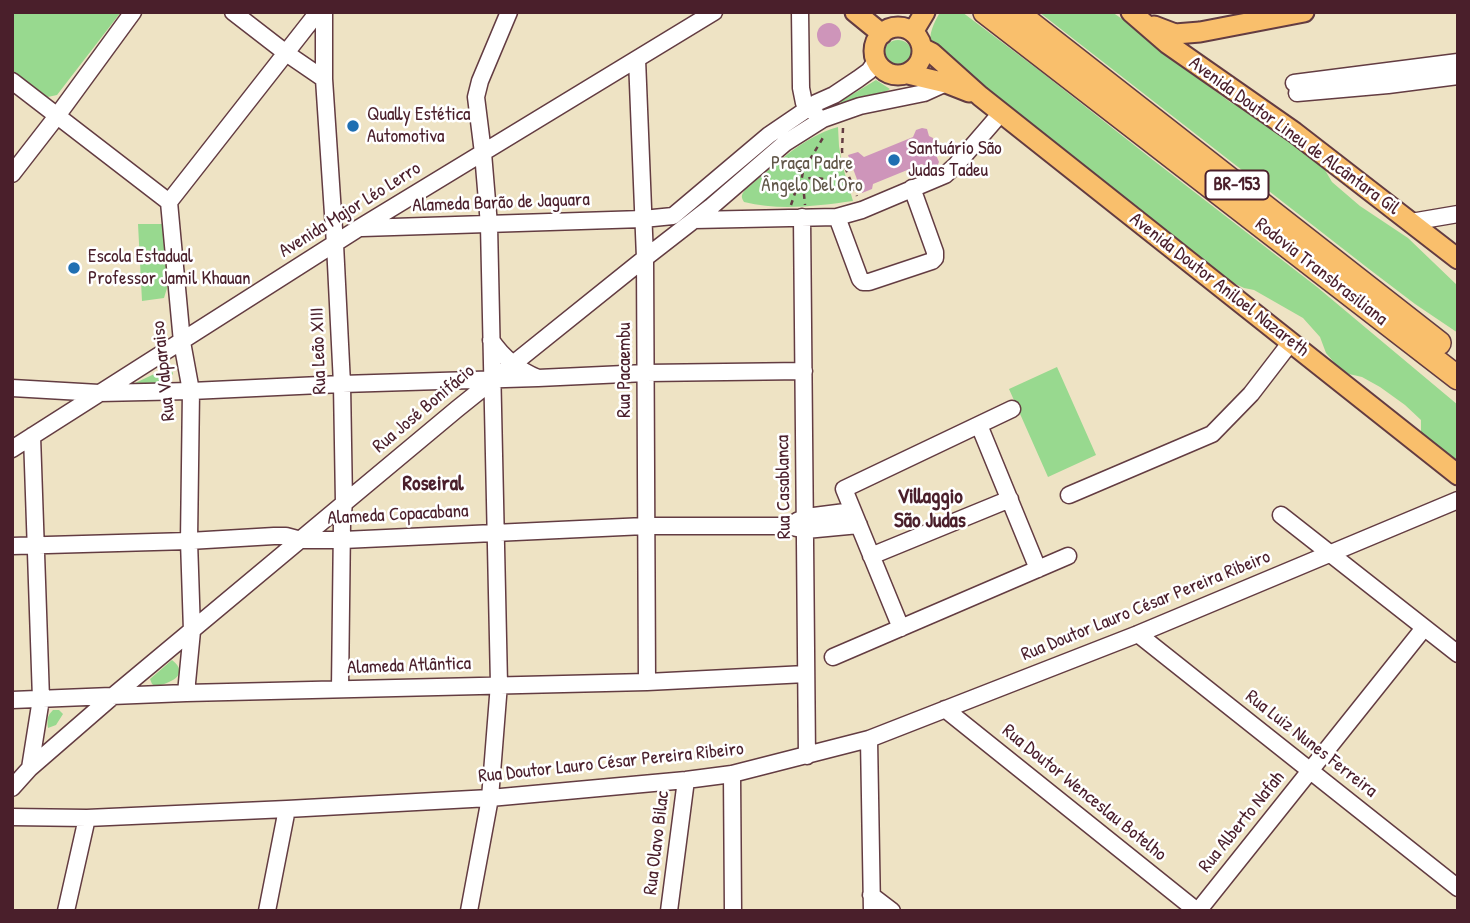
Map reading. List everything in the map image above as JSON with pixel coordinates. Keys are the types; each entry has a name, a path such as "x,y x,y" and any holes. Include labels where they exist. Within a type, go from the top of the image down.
{"highway":[{"name":"Rodovia Transbrasiliana","path":"985,12 1458,378"},
{"name":"Rodovia Transbrasiliana","path":"1016,12 1458,358"}],"main road":[{"path":"855,12 882,34"},
{"path":"918,40 905,28 892,28 882,34 875,46 876,61 880,68 895,75 915,69 922,56 918,40 925,12"},
{"path":"1135,15 1175,34 1200,32 1304,12"},
{"name":"Avenida Doutor Lineu de Alcântara Gil","path":"1135,15 1168,44 1294,132 1458,259"},
{"path":"1198,65 1191,42 1194,35 1200,32"},
{"name":"Avenida Doutor Aniloel Nazareth","path":"918,40 1001,113 1458,475"},
{"name":"Avenida Doutor Aniloel Nazareth","path":"905,74 946,83 980,96"}],"street":[{"path":"12,174 133,12"},
{"path":"233,12 324,79"},
{"path":"12,81 169,202 318,12"},
{"name":"Rua Leão XIII","path":"324,12 324,79 342,383 344,503 341,689"},
{"path":"469,911 490,798 499,684 489,225 476,97 509,12"},
{"name":"Avenida Major Léo Lerro","path":"12,449 359,228 714,12"},
{"path":"800,12 801,88 804,103 827,123"},
{"name":"Rua Pacaembu","path":"637,59 645,258 647,682"},
{"path":"643,219 673,216 769,135 808,107 858,79 869,71 876,61"},
{"path":"1458,62 1295,88 1388,85 1458,76"},
{"path":"887,100 899,89 905,74"},
{"name":"Rua José Bonifácio","path":"12,788 30,768 113,696 492,380 694,220 785,142 860,106 924,93 946,83"},
{"path":"694,220 742,219 799,211 837,217 862,210 945,175 1001,113"},
{"path":"739,182 733,206 742,219"},
{"path":"837,217 863,282 932,261 935,252 912,188"},
{"name":"Rua Valparaiso","path":"169,202 181,342 191,391 189,541 192,631 186,693"},
{"name":"Rua Casablanca","path":"799,211 804,372 807,755"},
{"path":"1411,222 1458,214"},
{"name":"Alameda Barão de Jaguara","path":"359,228 643,219"},
{"path":"491,340 512,364 538,378"},
{"path":"1069,495 1212,434 1251,394 1291,342"},
{"path":"12,388 99,393 646,373 804,372"},
{"path":"901,628 844,489 1012,409"},
{"path":"979,425 1038,569"},
{"path":"30,768 41,699 33,436"},
{"path":"872,556 1010,499"},
{"name":"Rua Doutor Lauro César Pereira Ribeiro","path":"12,817 87,818 490,798 732,774 869,739 1139,634 1458,500"},
{"path":"1281,515 1458,654"},
{"name":"Alameda Copacabana","path":"12,546 286,536 301,540 343,540 645,526 787,526 856,518"},
{"path":"833,657 1068,555"},
{"name":"Rua Alberto Nafah","path":"1197,911 1424,628"},
{"name":"Rua Luiz Nunes Ferreira","path":"1139,634 1458,888"},
{"name":"Alameda Atlântica","path":"12,699 647,682 806,674"},
{"name":"Rua Doutor Wenceslau Botelho","path":"945,709 1197,911"},
{"path":"869,739 871,903 892,911"},
{"path":"732,774 733,911"},
{"name":"Rua Olavo Bilac","path":"669,911 686,780"},
{"path":"267,911 287,809"},
{"path":"66,911 87,818"}],"path":[{"path":"842,121 845,167 862,210"},
{"path":"799,211 803,171 827,123"},
{"path":"762,174 774,186 783,181 802,183"},
{"path":"799,211 797,187 805,179 813,177 851,181"}],"green space":[{"path":"12,12 121,12 57,95 43,98 12,75"},
{"path":"940,12 962,12 1040,71 1317,287 1458,405 1458,462 1421,435 1421,420 1405,405 1380,387 1338,367 1326,353 1320,337 1303,318 1254,290 1227,280 931,47 931,33"},
{"path":"1039,12 1112,12 1154,41 1153,44 1230,102 1246,109 1295,146 1325,170 1332,182 1360,206 1408,238 1458,286 1458,333 1369,269"},
{"path":"898,40 908,44 912,54 908,64 898,68 888,64 884,54 888,44"},
{"path":"876,80 890,89 845,109 840,100"},
{"name":"Praça Padre Ângelo Del'Oro","path":"838,127 842,164 853,201 785,207 744,202 742,196 745,190 778,162 812,138"},
{"path":"138,224 165,224 167,288 164,298 142,301"},
{"path":"169,367 173,373 169,384 131,385"},
{"path":"1057,367 1096,455 1048,477 1009,389"},
{"path":"172,660 179,670 176,678 161,685 152,684 150,679"},
{"path":"53,710 59,710 63,714 56,725 48,728 48,718"}],"building":[{"path":"829,23 840,30 841,35 834,46 829,47 818,40 817,35 824,24"},
{"name":"Santuário São Judas Tadeu","path":"927,129 938,150 937,167 931,169 922,164 873,184 872,189 862,193 848,155 858,152 864,157 913,137 916,130"}],"place":[{"name":"Qually Estética Automotiva","path":"353,126"},
{"name":"Santuário São Judas Tadeu","path":"894,160"},
{"name":"Escola Estadual Professor Jamil Khauan","path":"74,268"}],"district":[{"name":"Roseiral","path":"433,484"},
{"name":"Villaggio São Judas","path":"930,509"}]}
